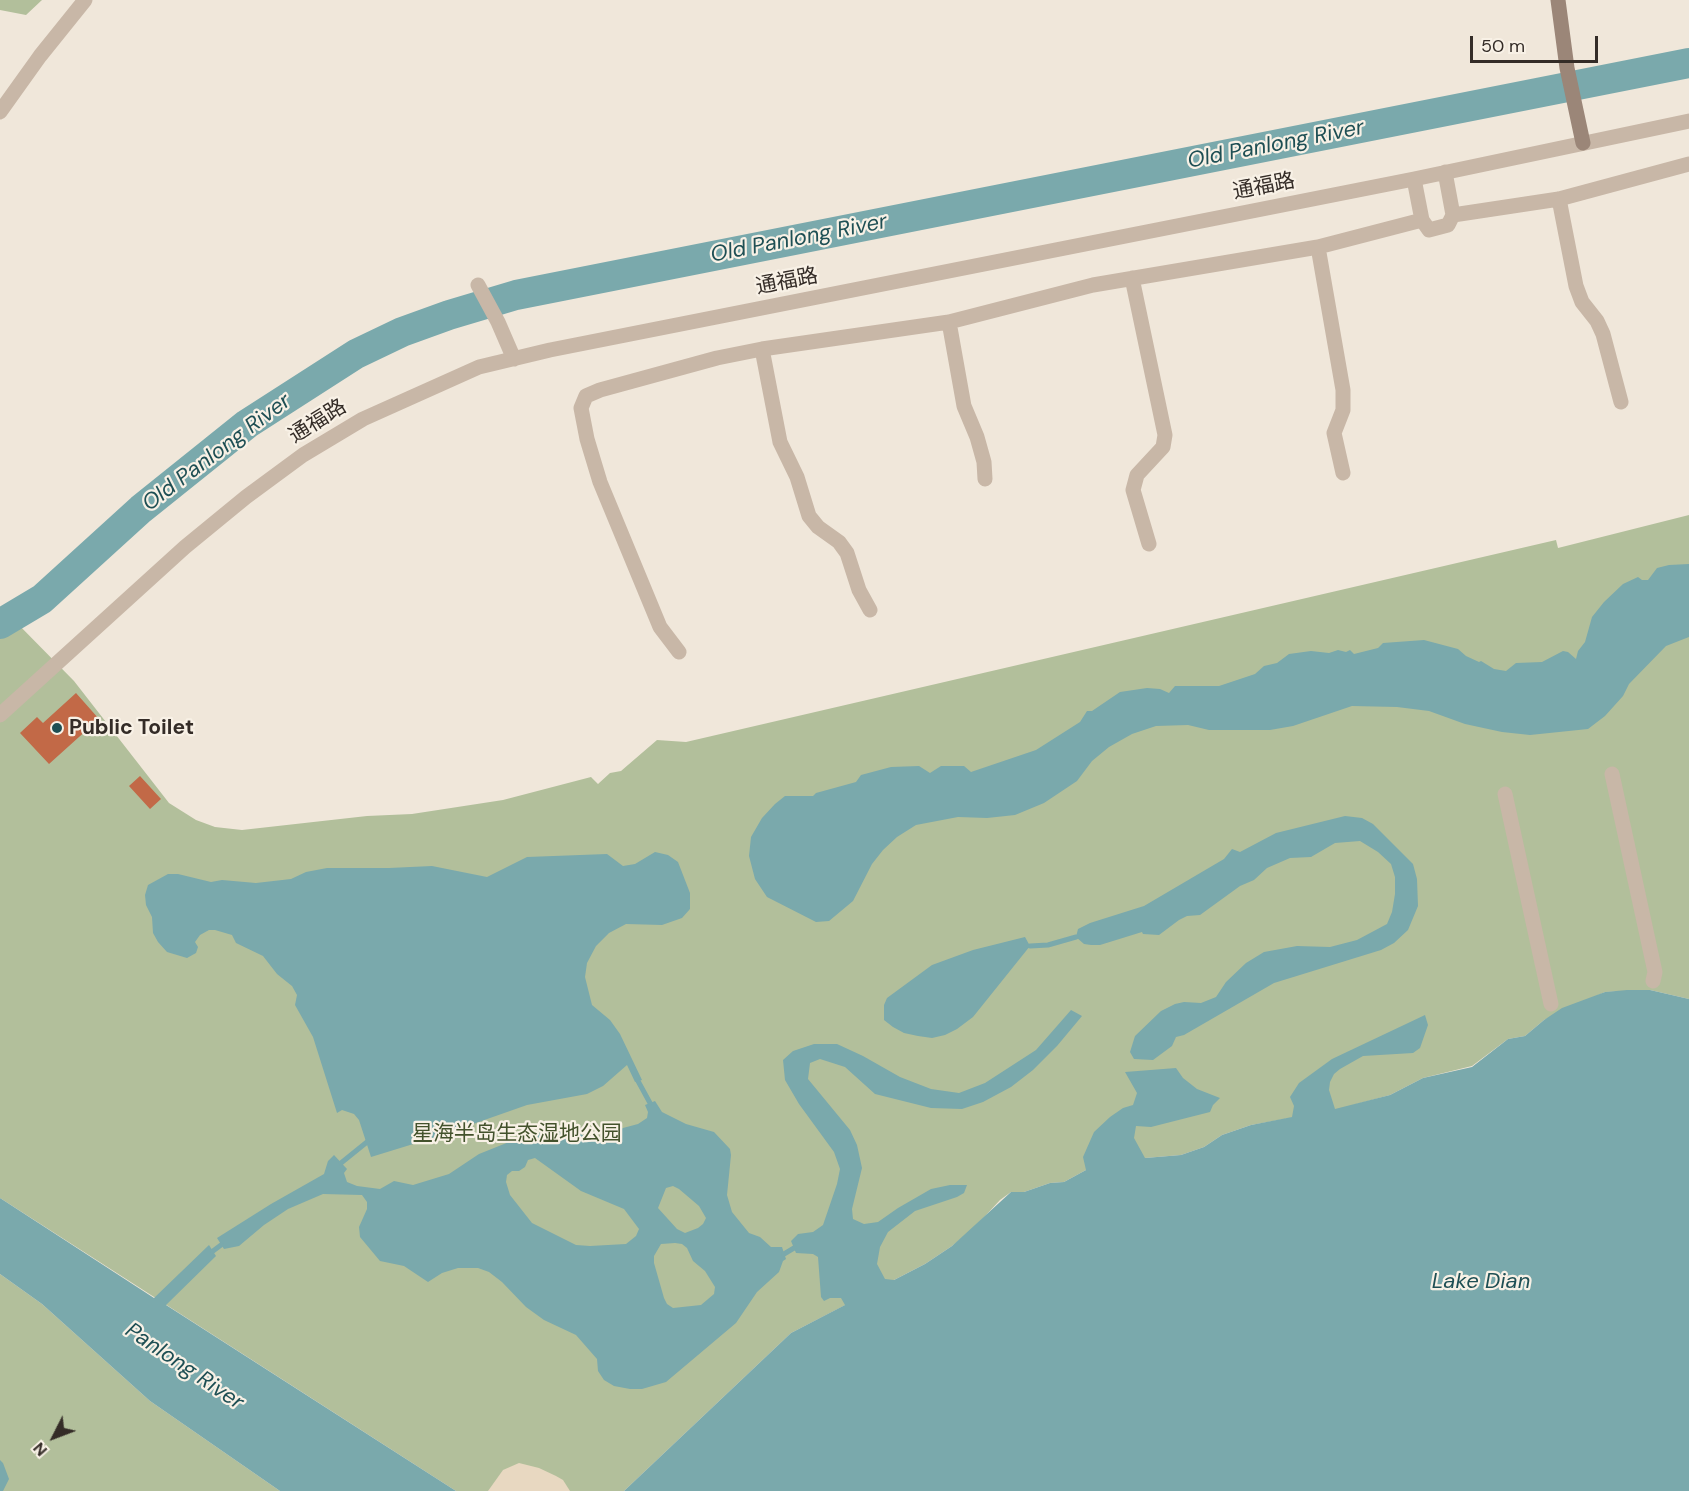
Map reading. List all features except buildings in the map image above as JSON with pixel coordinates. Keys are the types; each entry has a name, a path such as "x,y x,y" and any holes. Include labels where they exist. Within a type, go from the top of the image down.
{"street":[{"path":"0,112 40,56 85,0"},
{"path":"1558,0 1567,68 1583,143"},
{"name":"通福路","path":"0,715 185,547 246,496 303,456 363,419 478,367 1689,121"},
{"path":"1453,215 1559,199 1689,164"},
{"path":"1414,178 1422,220 1429,230 1448,225 1453,215 1445,172"},
{"path":"1559,199 1576,286 1582,302 1597,321 1603,334 1621,402"},
{"path":"679,652 660,627 600,482 586,439 581,408 586,396 600,390 762,348 949,322 1093,285 1318,248 1422,220"},
{"path":"1318,248 1344,390 1343,410 1334,433 1343,473"},
{"path":"1132,278 1165,435 1163,447 1137,476 1133,490 1149,544"},
{"path":"478,285 498,322 513,359"},
{"path":"949,322 964,406 977,437 984,462 985,478"},
{"path":"762,348 780,442 797,477 810,516 818,527 839,542 847,553 859,590 870,610"},
{"path":"1612,774 1655,972 1653,981"},
{"path":"1505,794 1551,1004"}],"green space":[{"path":"0,0 42,0 26,15 0,10"},
{"name":"星海半岛生态湿地公园","path":"1689,515 1689,999 1650,990 1605,992 1544,1020 1525,1036 1508,1039 1472,1066 1423,1078 1390,1095 1335,1110 1251,1125 1222,1135 1204,1147 1181,1155 1145,1158 1086,1170 1064,1182 1050,1183 1024,1192 1011,1192 1000,1200 973,1229 925,1264 791,1333 624,1491 456,1491 0,1198 0,624 11,617 74,681 169,803 196,820 215,827 242,830 367,816 412,814 503,800 591,777 598,784 610,773 621,771 657,740 686,742 1556,540 1558,548"},
{"path":"0,1274 42,1304 150,1401 280,1491 0,1491"}],"shaded area":[{"path":"519,1463 539,1468 556,1476 563,1480 570,1491 488,1491 503,1470"}],"water":[{"path":"1689,564 1689,637 1666,646 1629,684 1623,696 1605,716 1588,729 1530,735 1465,724 1429,711 1397,707 1352,706 1293,726 1270,730 1209,730 1188,725 1156,726 1132,734 1109,747 1092,761 1077,781 1044,803 1015,815 987,818 958,817 916,825 897,837 883,850 872,864 853,901 829,921 816,922 767,897 755,879 749,856 751,837 762,818 785,796 813,796 816,793 856,782 861,775 891,767 919,766 930,773 941,766 964,766 971,772 1036,750 1080,722 1087,711 1092,711 1120,692 1147,688 1160,689 1169,693 1175,686 1219,686 1255,674 1264,666 1277,663 1289,654 1350,650 1354,654 1378,648 1383,643 1424,640 1458,649 1466,656 1494,669 1506,671 1516,663 1542,662 1563,651 1576,659 1578,651 1585,642 1592,617 1623,584 1638,577 1648,580 1657,568"},
{"path":"1345,816 1362,818 1373,824 1413,864 1417,879 1418,906 1408,930 1394,943 1381,950 1274,983 1184,1035 1176,1037 1172,1046 1153,1060 1134,1059 1130,1052 1135,1036 1161,1011 1175,1004 1201,1003 1216,997 1226,982 1246,963 1264,952 1297,946 1330,947 1357,940 1387,924 1395,894 1395,877 1391,864 1378,852 1360,841 1335,843 1311,857 1290,858 1267,868 1254,880 1240,886 1200,915 1187,916 1159,935 1142,932 1100,945 1091,945 1084,944 1076,937 1078,929 1144,906 1224,859 1232,849 1240,852 1276,833"},
{"path":"655,852 668,855 678,862 690,893 690,909 682,918 662,925 626,924 609,933 596,946 587,963 585,977 592,1005 610,1020 620,1034 642,1080 635,1082 627,1065 603,1086 587,1094 527,1105 371,1157 359,1120 354,1114 342,1110 337,1113 313,1037 295,1005 297,995 292,986 277,974 263,956 236,943 232,935 215,930 209,930 200,935 195,942 198,947 196,953 187,958 167,952 153,933 152,917 146,905 145,895 148,885 168,874 178,874 211,882 222,880 256,883 291,879 306,872 327,868 432,866 487,877 527,857 607,854 623,866 635,864"},
{"path":"1025,937 1030,946 973,1017 957,1029 932,1038 904,1033 884,1020 884,1005 887,998 932,965 973,950"},
{"name":"Lake Dian","path":"1650,990 1689,999 1689,1491 624,1491 791,1333 845,1305 841,1298 830,1298 824,1301 821,1297 818,1257 813,1254 796,1253 791,1241 798,1234 813,1232 823,1225 840,1169 834,1152 799,1104 785,1080 783,1060 793,1051 814,1044 837,1044 900,1077 931,1089 959,1093 985,1083 1036,1050 1071,1010 1082,1016 1033,1070 1011,1087 983,1102 962,1109 931,1108 875,1094 845,1067 820,1059 810,1063 808,1079 850,1130 857,1145 862,1168 852,1209 853,1219 864,1224 878,1222 931,1189 950,1185 967,1185 964,1193 915,1211 888,1232 880,1247 877,1264 885,1279 894,1280 925,1264 952,1246 1011,1192 1024,1192 1050,1183 1064,1182 1086,1170 1083,1157 1094,1132 1123,1108 1133,1105 1137,1093 1125,1072 1176,1068 1183,1078 1197,1089 1220,1098 1210,1112 1151,1127 1136,1126 1134,1138 1145,1158 1181,1155 1204,1147 1222,1135 1251,1125 1292,1117 1294,1106 1290,1097 1299,1083 1332,1059 1425,1015 1428,1025 1420,1048 1413,1053 1363,1056 1334,1074 1329,1090 1335,1109 1390,1095 1423,1078 1472,1067 1508,1039 1525,1036 1562,1008 1605,992"},
{"path":"655,1101 662,1112 686,1124 714,1132 730,1149 727,1195 732,1212 749,1233 760,1237 771,1247 782,1247 786,1259 779,1272 757,1292 736,1323 666,1382 642,1389 630,1389 614,1386 604,1380 598,1371 597,1359 576,1335 544,1320 526,1307 489,1272 478,1268 458,1268 442,1273 428,1282 404,1266 380,1261 360,1237 359,1227 367,1209 367,1202 362,1195 323,1194 288,1209 239,1246 224,1249 217,1238 324,1174 328,1161 334,1155 347,1169 344,1173 347,1182 357,1186 380,1189 394,1181 413,1185 449,1174 479,1154 524,1136 548,1131 581,1134 588,1139 597,1139 614,1134 647,1118 648,1112 645,1105","holes":["535,1158 581,1191 624,1209 639,1229 636,1236 626,1244 576,1245 532,1223 510,1195 506,1182 507,1175 512,1171 519,1171 525,1167 528,1160","673,1186 679,1189 699,1206 706,1218 703,1224 685,1233 677,1229 658,1208 666,1188","661,1244 682,1244 687,1248 693,1261 705,1271 715,1287 714,1294 701,1305 673,1308 667,1304 654,1263 654,1256"]},
{"name":"Panlong River","path":"0,1198 154,1298 209,1245 216,1256 166,1305 456,1491 280,1491 150,1401 42,1304 0,1274"},
{"path":"0,1460 9,1479 3,1491 0,1491"}],"waterway":[{"name":"Old Panlong River","path":"0,624 42,599 141,509 247,424 356,354 402,332 449,315 516,295 1689,63"},
{"path":"1030,946 1048,945 1076,937"},
{"path":"638,1081 650,1103"},
{"path":"341,1163 367,1142"},
{"path":"213,1251 221,1245"},
{"path":"784,1254 794,1248"}],"place":[{"name":"Public Toilet","path":"57,728"}]}
